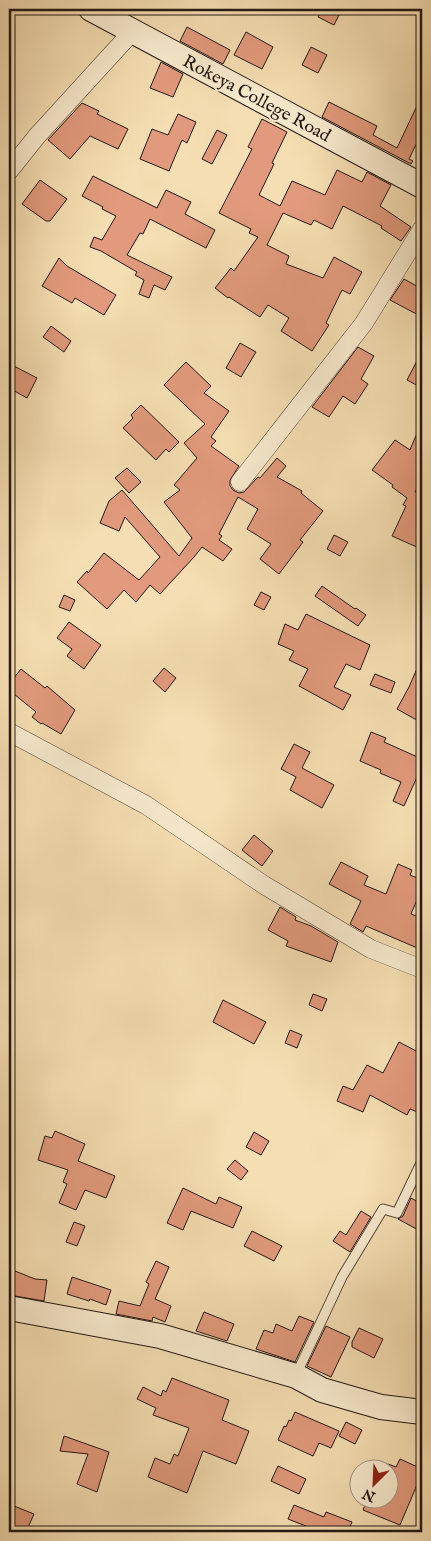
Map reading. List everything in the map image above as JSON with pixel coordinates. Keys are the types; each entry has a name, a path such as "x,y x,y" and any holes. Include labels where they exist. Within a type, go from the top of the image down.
{"main road":[{"name":"Rokeya College Road","path":"91,9 422,186"},
{"path":"9,1308 160,1336 296,1376 322,1390 381,1407 422,1412"}],"street":[{"path":"9,171 37,136 132,32"},
{"path":"240,482 364,323 422,229"},
{"path":"9,732 146,805 264,884 371,949 422,969"}],"lane":[{"path":"296,1376 342,1277 383,1208 397,1212 422,1161"}],"building":[{"path":"322,9 342,9 334,25 318,17"},
{"path":"187,27 230,50 223,64 180,41"},
{"path":"246,32 273,47 262,69 234,55"},
{"path":"311,47 327,55 318,73 302,65"},
{"path":"161,62 183,74 173,97 150,88"},
{"path":"422,95 422,132 409,159 413,161 411,164 322,117 329,102 377,126 373,135 397,148"},
{"path":"82,103 99,111 97,114 128,129 118,149 90,136 70,159 48,140"},
{"path":"178,114 196,122 187,143 182,140 169,171 140,159 152,129 168,135"},
{"path":"262,119 287,132 259,195 280,206 292,181 325,195 337,170 362,182 367,172 391,185 380,206 411,227 401,241 381,228 382,226 343,206 332,229 314,220 311,225 283,213 267,245 289,256 286,264 323,278 334,257 362,272 350,294 342,290 326,323 329,325 312,351 281,331 289,318 268,305 260,317 215,288 231,268 234,271 258,237 249,233 251,229 219,213 252,149 248,147"},
{"path":"217,130 227,135 212,164 202,159"},
{"path":"93,176 157,208 166,190 191,202 185,214 215,230 206,248 150,219 143,234 140,233 127,255 172,277 165,290 154,285 149,298 139,294 144,280 135,275 137,272 101,251 90,247 94,237 102,240 116,216 82,196"},
{"path":"40,180 67,199 50,221 46,221 22,204"},
{"path":"59,258 67,266 116,295 104,315 75,298 72,303 42,286"},
{"path":"404,279 422,289 422,317 390,300"},
{"path":"51,326 71,341 64,352 43,337"},
{"path":"240,343 256,352 241,377 226,368"},
{"path":"358,347 374,356 361,379 368,384 355,404 343,396 329,417 312,407"},
{"path":"422,351 422,388 407,380"},
{"path":"186,362 211,386 204,393 229,411 211,437 216,441 211,446 239,466 230,480 230,486 233,490 239,493 244,492 258,477 260,478 277,458 286,466 277,477 302,491 301,493 323,511 300,540 303,542 279,574 260,559 271,544 247,529 258,509 238,497 219,534 222,536 219,540 232,549 223,561 202,547 160,594 150,585 136,602 124,590 107,609 77,582 87,571 88,573 104,553 139,580 160,557 125,517 119,531 100,523 109,501 122,490 179,556 192,538 164,502 180,490 174,485 197,458 184,443 205,424 164,385"},
{"path":"14,366 37,378 27,398 9,388 9,376"},
{"path":"141,405 179,442 169,452 166,449 156,460 123,428 133,418 131,415"},
{"path":"422,421 422,479 415,492 422,495 422,541 419,548 392,536 406,506 403,505 407,498 372,470 395,440 410,450"},
{"path":"127,468 141,482 129,493 115,478"},
{"path":"334,535 348,542 340,556 327,549"},
{"path":"322,586 366,615 358,626 315,596"},
{"path":"261,592 271,597 264,610 254,605"},
{"path":"64,595 75,600 70,611 59,607"},
{"path":"306,614 370,645 360,670 346,664 334,687 351,695 343,710 299,686 308,669 289,660 294,651 278,644 285,624 298,630"},
{"path":"69,622 101,645 84,669 67,656 72,649 57,638"},
{"path":"422,657 422,723 397,709"},
{"path":"164,668 176,678 165,692 153,681"},
{"path":"21,669 45,688 47,686 75,710 61,734 32,717 36,712 9,690 9,684"},
{"path":"375,674 395,682 391,693 370,685"},
{"path":"371,732 386,738 384,742 422,759 422,766 404,806 393,801 401,782 380,773 381,770 360,761"},
{"path":"294,744 310,752 302,768 334,785 322,808 290,790 296,777 281,769"},
{"path":"254,835 273,851 262,866 242,850"},
{"path":"341,862 368,876 364,885 386,894 398,864 412,870 410,875 422,880 422,888 411,914 422,918 422,950 366,926 363,932 350,924 361,901 329,884"},
{"path":"280,907 296,917 295,920 311,926 338,942 331,962 286,946 288,941 268,930"},
{"path":"313,994 327,999 322,1011 309,1005"},
{"path":"223,1000 266,1022 254,1044 213,1022"},
{"path":"290,1030 302,1035 297,1048 285,1043"},
{"path":"399,1042 422,1054 422,1114 410,1109 407,1115 370,1095 363,1112 337,1101 343,1086 353,1090 367,1065 383,1073"},
{"path":"55,1131 85,1144 78,1161 115,1176 106,1198 85,1190 76,1210 59,1203 67,1184 63,1182 68,1170 38,1160 45,1136 52,1138"},
{"path":"254,1132 269,1141 261,1155 246,1147"},
{"path":"235,1160 248,1171 241,1180 227,1169"},
{"path":"183,1188 216,1204 219,1197 242,1207 233,1228 191,1211 183,1230 167,1223"},
{"path":"411,1198 422,1204 422,1232 398,1219 403,1216"},
{"path":"361,1211 371,1217 350,1252 333,1241 340,1231 346,1235"},
{"path":"74,1222 85,1226 77,1246 66,1242"},
{"path":"252,1231 282,1246 274,1261 244,1246"},
{"path":"156,1261 169,1267 155,1299 171,1306 165,1322 153,1317 152,1321 116,1314 119,1301 140,1306 149,1284 146,1282"},
{"path":"15,1271 35,1279 47,1280 44,1301 9,1295 9,1286"},
{"path":"72,1277 111,1290 106,1305 67,1294"},
{"path":"204,1312 234,1324 227,1341 196,1331"},
{"path":"299,1316 314,1322 295,1362 256,1349 264,1330 273,1333 276,1324 292,1331"},
{"path":"326,1326 350,1337 331,1377 307,1366"},
{"path":"359,1328 383,1339 374,1358 352,1347 352,1342"},
{"path":"172,1378 229,1400 222,1420 249,1431 236,1464 203,1451 187,1493 148,1477 155,1458 170,1464 174,1454 178,1456 189,1428 153,1415 156,1408 137,1399 143,1387 161,1396 163,1390 166,1392"},
{"path":"295,1412 339,1431 331,1448 319,1443 313,1456 278,1440 284,1426 286,1427 289,1420 291,1421"},
{"path":"346,1422 362,1430 355,1444 339,1436"},
{"path":"64,1436 109,1452 97,1492 77,1484 88,1454 60,1451"},
{"path":"400,1459 422,1469 400,1525 363,1510 364,1508 398,1508 398,1463"},
{"path":"278,1466 306,1479 299,1494 271,1481"},
{"path":"9,1504 34,1514 26,1532 9,1532"},
{"path":"294,1505 324,1517 326,1512 352,1522 348,1532 321,1532 288,1519"}]}
